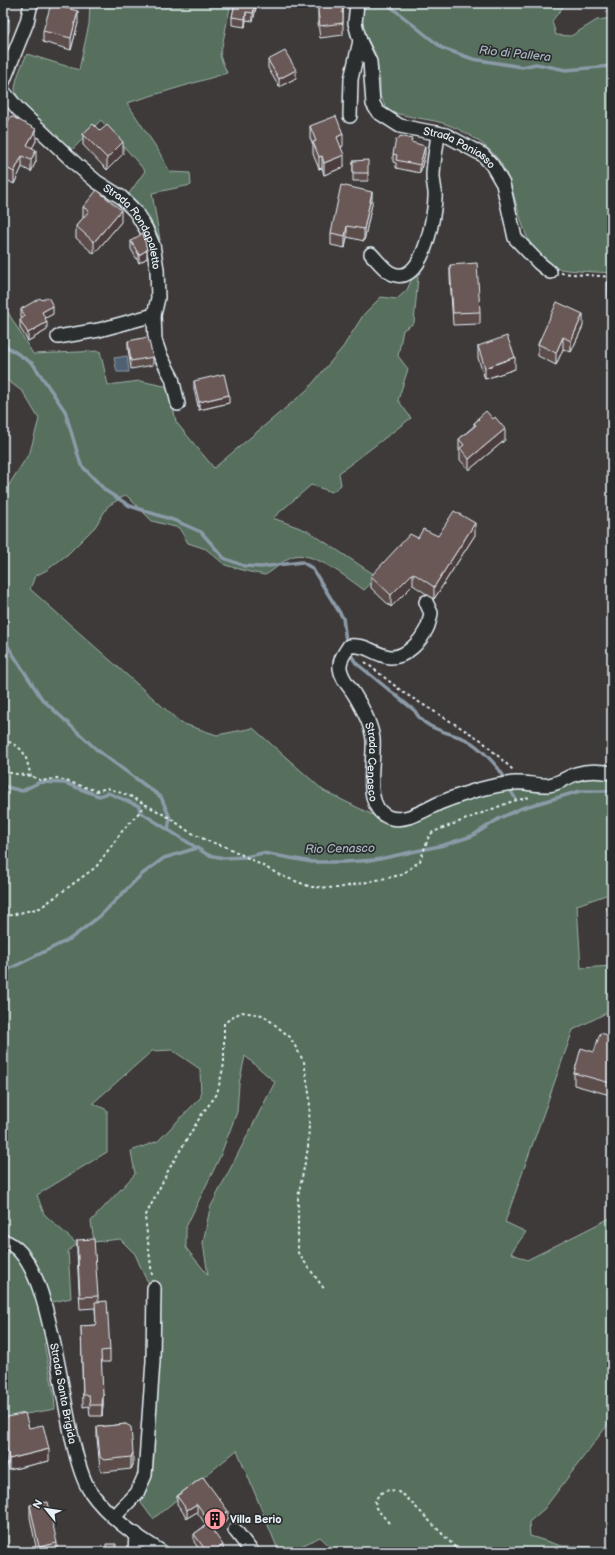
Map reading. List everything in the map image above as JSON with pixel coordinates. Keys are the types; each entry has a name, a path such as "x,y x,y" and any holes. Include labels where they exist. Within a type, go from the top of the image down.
{"street":[{"path":"3,82 26,22 31,3"},
{"name":"Strada Paniasso","path":"357,3 355,24 360,41 370,62 373,104 378,112 400,126 446,135 482,155 492,165 503,184 508,198 515,238 539,263 550,272"},
{"name":"Strada Paniasso","path":"350,116 351,79 360,41"},
{"name":"Strada Rondapaletto","path":"3,91 18,109 77,165 97,182 121,197 135,211 153,245 158,298 154,315 155,340 160,355 172,378 178,404"},
{"path":"371,254 389,272 398,275 406,274 416,266 421,258 427,245 435,198 433,176 438,133"},
{"path":"58,336 112,327 154,315"},
{"path":"357,645 390,657 399,656 408,652 428,628 431,613 426,602"},
{"name":"Strada Cenasco","path":"357,645 350,646 342,656 340,668 344,680 354,693 370,727 373,739 372,789 374,802 380,810 389,817 399,818 418,814 442,802 482,790 524,783 547,786 557,784 575,774 593,771 612,773"},
{"name":"Strada Santa Brigida","path":"7,1242 24,1254 39,1286 62,1383 73,1445 82,1475 90,1491 114,1517 160,1552"},
{"path":"114,1517 137,1493 145,1475 153,1361 154,1288"},
{"path":"235,1530 252,1552"},
{"path":"135,1552 136,1534"}],"path":[{"path":"550,272 612,277"},
{"path":"357,645 356,654 404,693 481,740 524,783"},
{"path":"3,739 21,747 31,776"},
{"path":"3,772 31,776 42,781 57,778 97,791 107,788 130,796 170,818 188,831 208,841 229,848 282,876 311,887 338,888 401,875 420,861 429,836 433,832 513,801 535,796"},
{"path":"3,917 40,908 96,867 124,830 146,805"},
{"path":"154,1288 146,1217 169,1169 202,1114 217,1094 224,1064 224,1023 241,1012 262,1015 290,1037 304,1062 310,1099 308,1148 298,1197 298,1253 325,1290"},
{"path":"389,1523 376,1508 376,1501 382,1492 387,1490 397,1490 405,1496 460,1552"}],"green space":[{"path":"90,3 231,3 220,56 227,73 127,103 158,150 170,172 190,173 191,185 152,193 160,240 148,215 128,195 145,171 101,120 71,151 22,103 15,89 21,67 27,54 79,70 89,24"},
{"path":"365,3 566,3 552,21 556,35 571,36 597,20 612,18 612,273 552,267 540,258 531,246 524,230 509,180 502,165 493,153 480,142 459,129 443,123 388,111 380,96 380,81 375,53 363,30 360,15"},
{"path":"413,276 418,277 414,323 403,330 398,356 408,369 398,400 411,418 339,473 341,485 332,492 311,485 273,518 308,531 378,577 364,590 329,566 308,557 299,555 291,557 265,575 225,565 206,549 188,543 179,528 152,521 126,495 108,506 95,527 68,554 47,570 35,576 30,589 181,723 217,735 253,728 324,791 383,820 503,788 575,781 598,777 612,778 612,893 577,905 581,968 612,966 612,1010 573,1030 505,1222 526,1232 511,1253 527,1260 612,1217 612,1419 544,1509 529,1522 530,1536 562,1546 612,1547 612,1552 336,1552 320,1537 289,1552 279,1552 237,1450 153,1519 141,1503 153,1459 160,1300 145,1277 135,1254 120,1239 94,1242 91,1221 135,1174 131,1151 158,1141 201,1097 200,1069 172,1050 152,1051 93,1103 107,1110 107,1152 37,1195 44,1214 77,1244 68,1251 71,1298 48,1303 31,1252 15,1239 3,1232 3,494 30,452 39,419 23,392 3,377 3,304 33,354 100,351 108,385 140,381 169,387 176,422 214,468 307,390 343,347 364,314 381,297 397,299 407,290","holes":["245,1056 275,1082 210,1208 203,1243 208,1275 186,1248 186,1227 219,1159 237,1112 239,1084"]},
{"path":"3,1244 23,1260 50,1340 44,1344 54,1394 55,1409 3,1418"},
{"path":"8,1486 9,1552 3,1552 3,1487"}],"water":[{"path":"127,356 129,372 117,372 114,358"}],"building":[{"path":"235,3 255,3 253,13 246,12 245,19 232,17"},
{"path":"319,3 343,3 343,23 320,26 318,11"},
{"path":"51,4 78,11 71,38 43,31"},
{"path":"3,17 9,19 3,33"},
{"path":"285,51 296,70 279,79 268,60"},
{"path":"11,116 36,129 27,145 36,150 31,160 22,156 14,172 3,166 3,131"},
{"path":"336,116 343,134 337,137 344,155 324,163 322,156 319,157 313,142 316,141 310,126"},
{"path":"93,124 100,131 107,125 123,142 107,158 83,134"},
{"path":"400,136 412,139 411,142 425,146 420,165 396,160 397,155 393,154 396,139 399,139"},
{"path":"368,160 368,173 353,173 353,161"},
{"path":"341,185 372,192 364,229 347,226 345,236 331,233"},
{"path":"97,190 121,210 94,242 76,226 89,211 83,207"},
{"path":"143,233 147,250 139,255 131,241"},
{"path":"477,263 480,312 453,313 450,265"},
{"path":"608,281 612,281 611,319"},
{"path":"48,297 53,306 42,312 47,322 28,333 20,320 25,316 21,309 40,298 42,300"},
{"path":"557,302 583,314 571,341 563,337 556,353 538,344"},
{"path":"507,336 515,357 485,368 478,346"},
{"path":"148,337 153,357 131,361 128,341"},
{"path":"224,374 229,395 199,402 194,381"},
{"path":"486,411 493,419 495,417 505,429 469,459 460,448 464,445 459,439 476,425 474,423"},
{"path":"454,511 475,523 434,587 413,573 391,595 371,576 410,534 418,538 423,529 438,536"},
{"path":"612,895 612,907 607,898"},
{"path":"600,1033 612,1036 612,1075 610,1083 574,1073 581,1048 594,1052"},
{"path":"94,1239 98,1296 80,1297 77,1240"},
{"path":"107,1301 110,1350 101,1351 103,1394 102,1405 90,1405 89,1395 83,1395 81,1326 96,1325 95,1302"},
{"path":"25,1413 29,1428 43,1425 49,1449 9,1459 3,1433 3,1418"},
{"path":"126,1424 131,1427 133,1453 131,1457 104,1460 100,1457 97,1427"},
{"path":"203,1477 228,1511 211,1524 197,1504 187,1510 177,1496"},
{"path":"48,1502 57,1543 39,1547 30,1505"},
{"path":"208,1524 223,1545 214,1552 207,1552 194,1534"},
{"path":"106,1544 116,1544 116,1552 106,1552"}],"waterway":[{"name":"Rio di Pallera","path":"386,3 442,48 473,59 522,67 536,64 566,70 612,66"},
{"path":"3,341 6,346 33,364 65,411 81,465 106,491 130,506 176,521 201,532 224,558 244,566 261,567 302,562 312,568 343,618 346,641"},
{"path":"3,639 42,699 97,750 161,797 170,818 168,830"},
{"path":"349,652 356,663 415,711 425,722 438,730 460,737 472,743 488,757 504,777"},
{"name":"Rio Cenasco","path":"3,786 22,791 40,782 65,783 99,796 108,793 139,806 140,812 208,855 224,858 245,857 263,853 312,862 375,860 444,845 472,836 500,818 522,808 580,791 612,791"},
{"path":"511,791 515,798"},
{"name":"Rio Cenasco","path":"3,972 70,939 100,916 141,875 164,858 197,848"}],"place":[{"name":"Villa Berio","path":"215,1519"}]}
